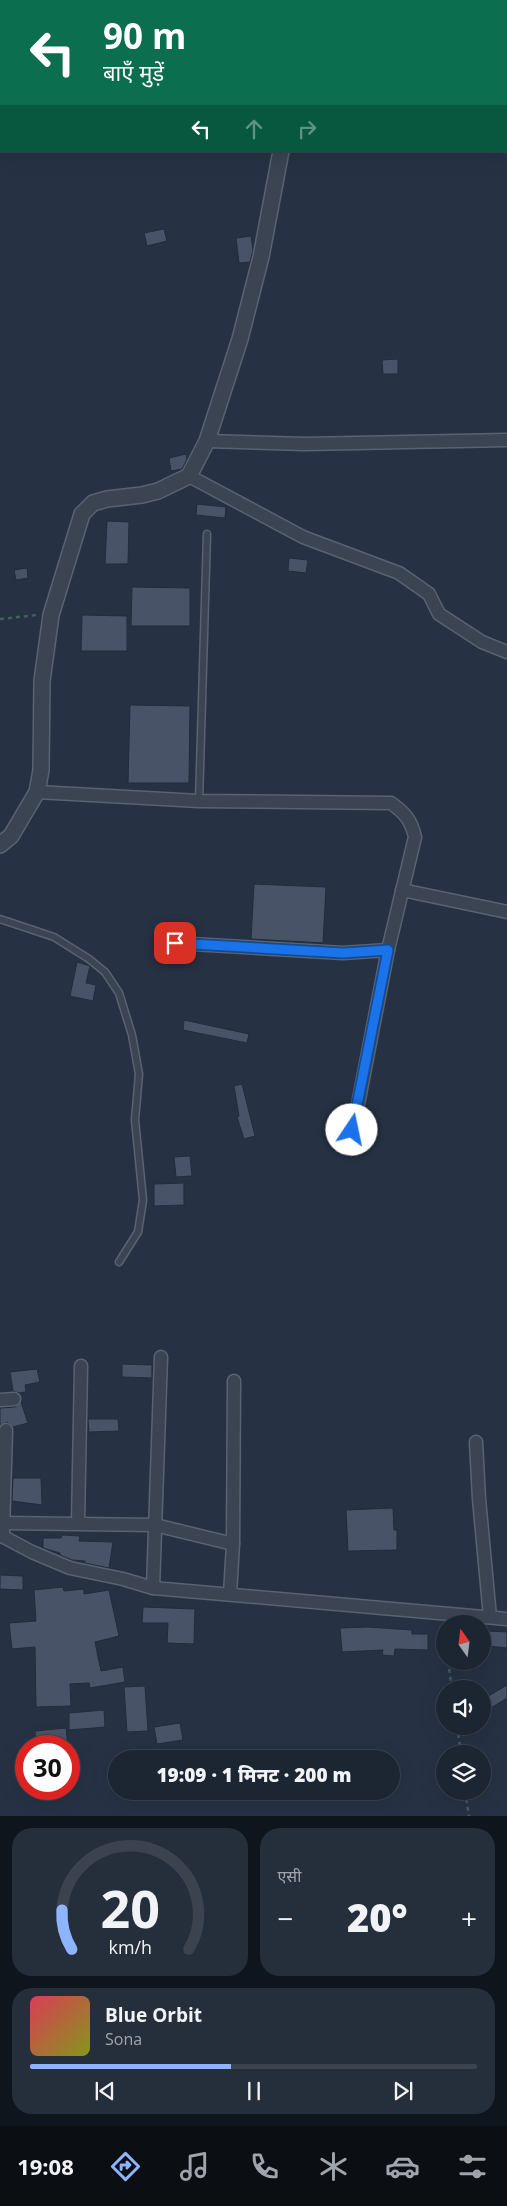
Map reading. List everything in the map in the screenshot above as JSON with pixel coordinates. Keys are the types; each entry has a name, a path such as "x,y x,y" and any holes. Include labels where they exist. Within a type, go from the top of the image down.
{"street":[{"path":"0,846 11,836 37,792 41,770 42,681 52,615 82,514 88,506 107,499 142,496 189,476 207,441 240,339 262,257 282,152"},
{"path":"207,441 305,444 507,440"},
{"path":"189,476 303,536 399,573 429,594 439,614 482,642 507,652"},
{"path":"37,792 199,801 391,804 405,813 412,822 415,837 388,950 352,1130"},
{"path":"402,890 507,912"},
{"path":"175,943 343,953 388,950"},
{"path":"152,1588 156,1525 161,1357"},
{"path":"78,1523 81,1366"},
{"path":"230,1594 233,1544 234,1381"},
{"path":"0,1400 14,1399"},
{"path":"2,1531 6,1430"},
{"path":"476,1442 478,1499 490,1615"},
{"path":"2,1531 78,1523 156,1525 233,1544"},
{"path":"2,1531 32,1552 70,1568 123,1579 152,1588 467,1615"},
{"path":"491,1617 507,1619"}],"lane":[{"path":"199,801 207,534"},
{"path":"0,919 54,937 89,959 105,972 119,993 132,1035 139,1074 135,1120 143,1200 138,1232 120,1262"}],"path":[{"path":"0,619 52,615"},
{"path":"466,1800 469,1816"}],"building":[{"path":"164,229 167,241 147,246 144,233"},
{"path":"251,236 253,250 250,262 239,263 236,238"},
{"path":"398,359 398,374 383,374 382,360"},
{"path":"186,454 187,459 182,469 171,471 169,458"},
{"path":"197,504 226,507 225,518 196,515"},
{"path":"107,521 129,522 128,564 105,564"},
{"path":"289,558 308,560 306,573 288,571"},
{"path":"27,568 28,578 16,580 14,570"},
{"path":"132,587 190,588 190,626 131,626"},
{"path":"82,615 127,616 127,651 81,651"},
{"path":"130,705 190,706 189,783 128,783"},
{"path":"254,884 326,887 323,943 251,939"},
{"path":"77,962 90,966 86,983 96,985 93,1001 70,996"},
{"path":"184,1020 249,1034 247,1043 183,1030"},
{"path":"242,1084 255,1136 244,1139 237,1117 239,1116 234,1086"},
{"path":"190,1156 192,1176 176,1177 174,1157"},
{"path":"184,1183 184,1205 154,1206 154,1184"},
{"path":"122,1364 152,1365 152,1378 122,1377"},
{"path":"37,1369 40,1382 25,1385 26,1392 19,1393 13,1391 10,1372"},
{"path":"21,1402 28,1423 13,1427 7,1422 0,1425 0,1408 15,1407"},
{"path":"88,1419 118,1419 119,1431 89,1432"},
{"path":"13,1478 41,1478 42,1505 12,1501"},
{"path":"393,1508 394,1530 397,1530 397,1550 348,1551 346,1510"},
{"path":"62,1535 80,1536 79,1541 113,1542 109,1568 85,1563 85,1561 72,1560 60,1555 60,1553 43,1548 43,1538 61,1538"},
{"path":"0,1575 23,1576 23,1590 0,1589"},
{"path":"63,1587 64,1591 84,1589 84,1594 109,1590 119,1636 95,1642 101,1671 123,1667 125,1682 90,1688 89,1683 70,1684 71,1706 36,1707 35,1647 12,1649 9,1623 36,1621 34,1590"},
{"path":"143,1607 195,1609 194,1644 167,1643 168,1623 142,1623"},
{"path":"368,1627 412,1630 412,1634 428,1634 428,1650 395,1649 394,1656 382,1655 383,1650 342,1652 340,1628"},
{"path":"491,1631 507,1632 507,1648 491,1646"},
{"path":"507,1685 507,1698 491,1708 491,1694"},
{"path":"145,1686 148,1731 127,1732 124,1687"},
{"path":"104,1710 105,1727 69,1730 69,1713"},
{"path":"180,1723 183,1740 157,1744 154,1727"},
{"path":"66,1728 67,1735 35,1735 35,1731"}],"route":[{"path":"175,943 343,953 388,950 352,1130"}]}
